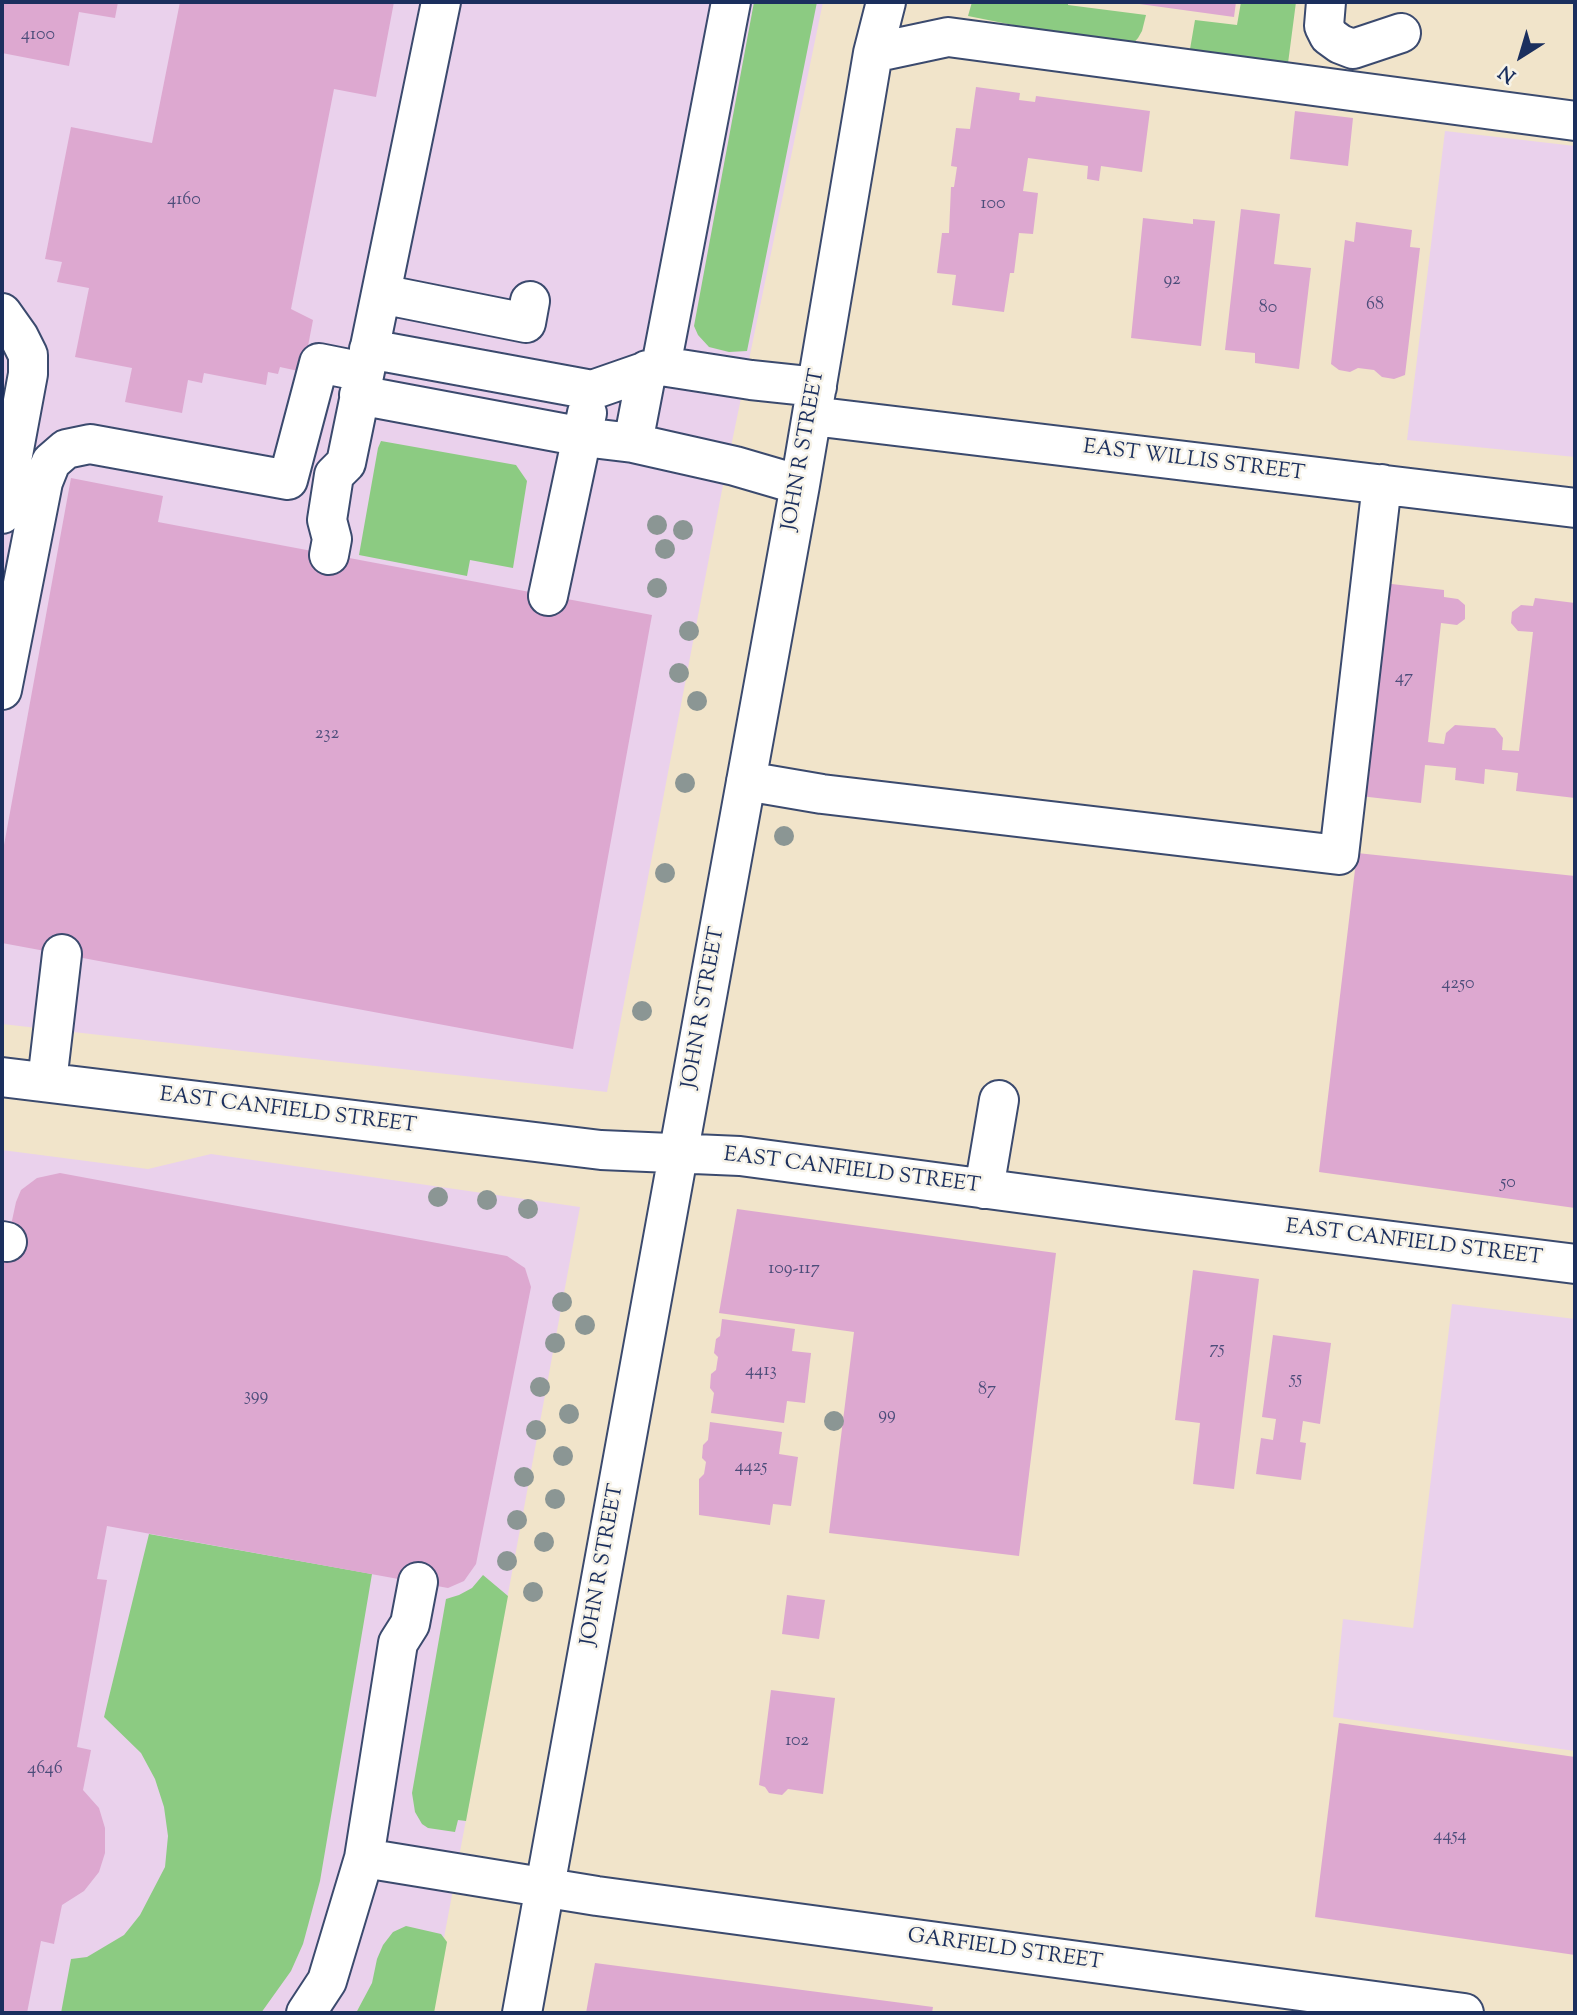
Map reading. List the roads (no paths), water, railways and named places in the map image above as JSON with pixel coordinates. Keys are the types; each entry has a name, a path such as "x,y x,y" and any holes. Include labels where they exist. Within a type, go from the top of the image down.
{"street":[{"path":"330,547 327,520 334,475 346,463 441,2"},
{"path":"633,443 654,368 731,2"},
{"name":"JOHN R STREET","path":"522,2013 800,485 873,53 886,2"},
{"path":"1326,2 1324,26 1329,36 1340,44 1353,49 1401,33"},
{"path":"873,53 948,37 1575,121"},
{"path":"381,294 526,323 530,301"},
{"path":"2,313 19,337 27,355 28,374 2,514"},
{"path":"2,690 43,482 51,462 66,449 90,444 288,480 319,363 364,372 583,437 633,443 735,466 800,485"},
{"path":"364,372 592,390 654,368"},
{"name":"EAST WILLIS STREET","path":"654,368 814,402 1382,484 1575,508"},
{"path":"548,596 592,390"},
{"path":"746,781 822,794 1339,855 1382,484"},
{"path":"47,1082 62,954"},
{"name":"EAST CANFIELD STREET","path":"2,1077 601,1150 740,1156 1575,1264"},
{"path":"984,1189 999,1100"},
{"path":"306,2013 327,1981 365,1858 398,1643 410,1623 408,1580"},
{"name":"GARFIELD STREET","path":"365,1858 545,1888 1464,2013"}]}
